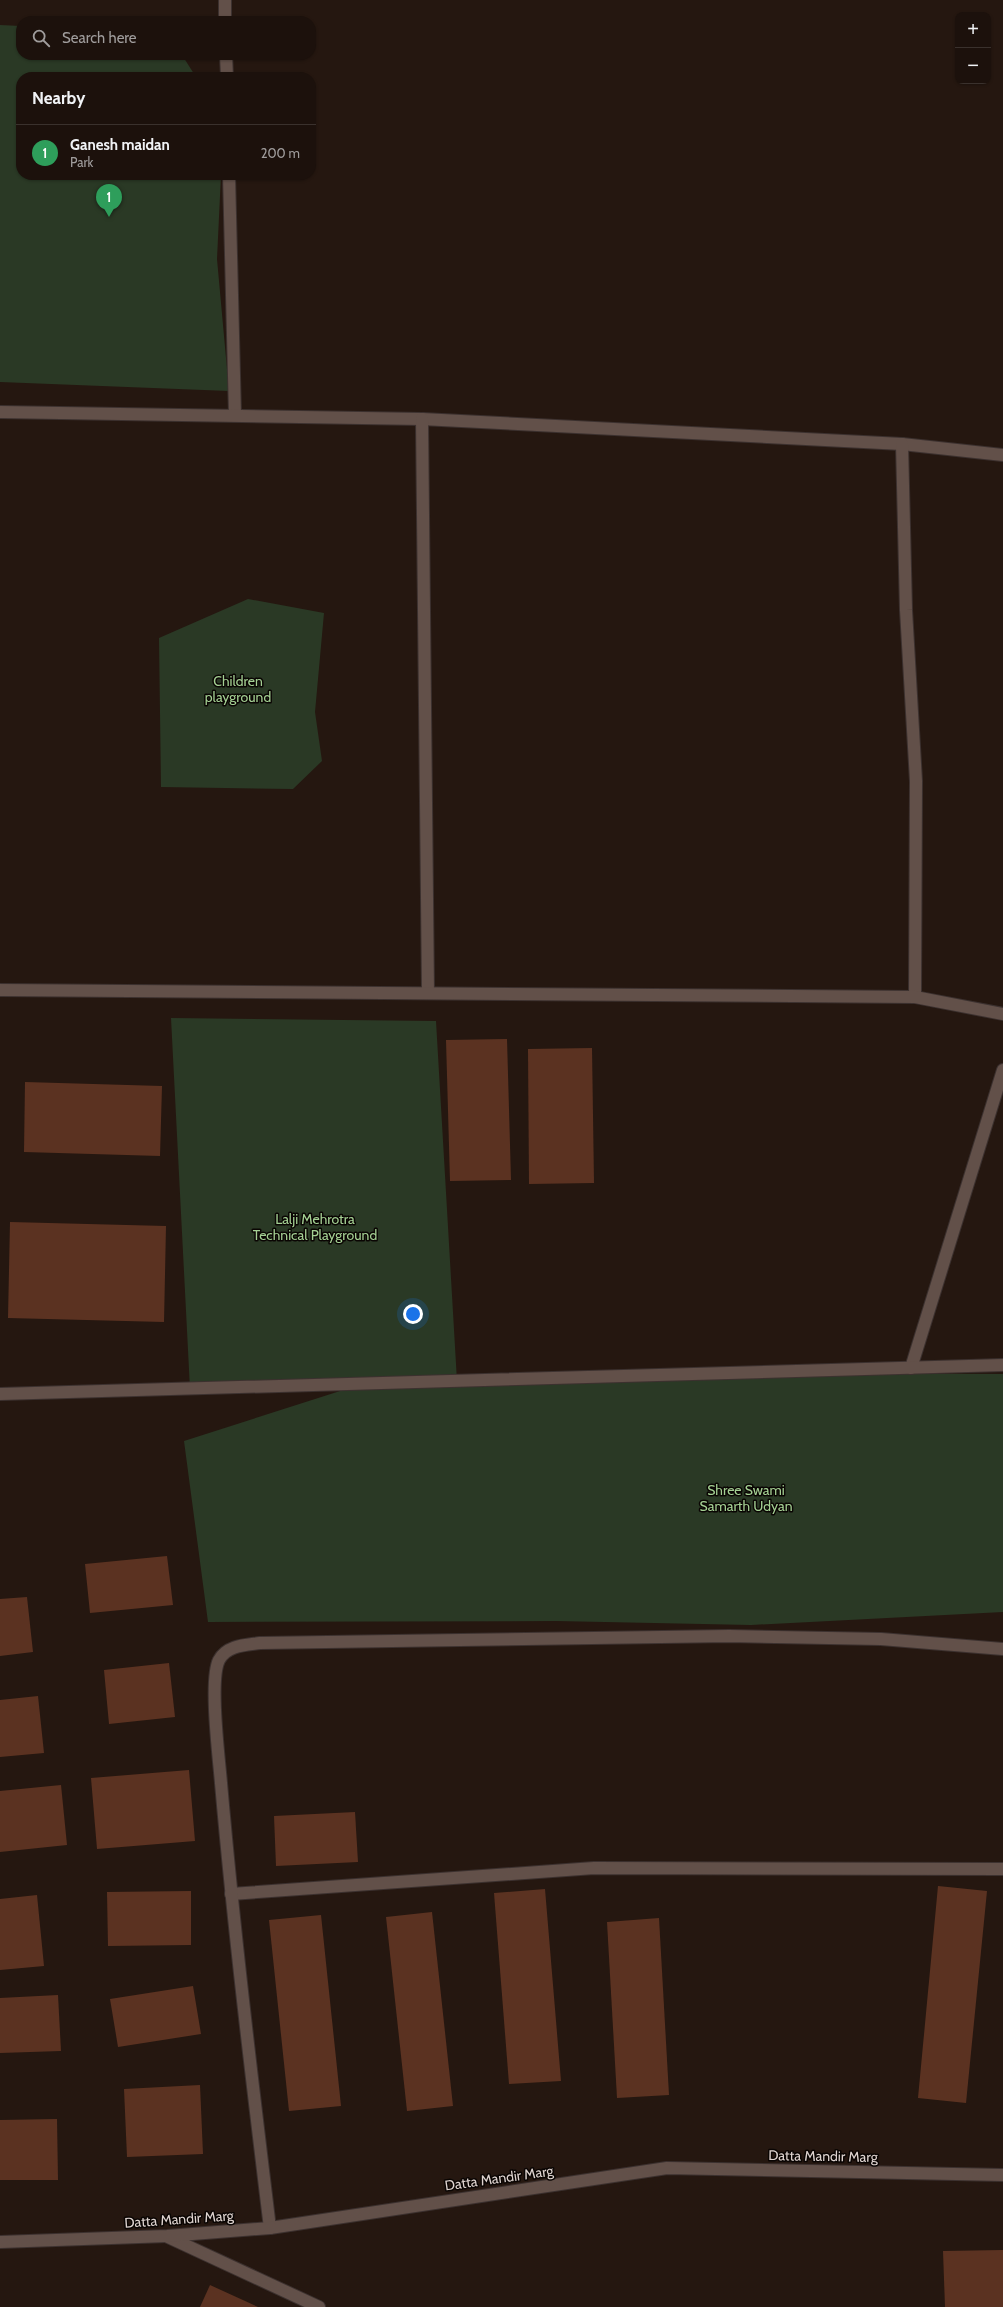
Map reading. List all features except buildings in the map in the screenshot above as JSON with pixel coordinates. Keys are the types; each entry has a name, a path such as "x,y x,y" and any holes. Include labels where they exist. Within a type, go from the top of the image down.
{"street":[{"path":"225,0 225,16"},
{"path":"226,60 227,72"},
{"path":"229,180 235,416"},
{"path":"0,412 422,419 902,444 1003,455"},
{"path":"422,419 428,993"},
{"path":"902,444 906,610 916,781 915,997"},
{"path":"0,990 915,997 1003,1014"},
{"path":"911,1368 1003,1070"},
{"path":"0,1394 1003,1365"},
{"path":"270,2228 231,1894 217,1736 215,1678 219,1660 225,1652 237,1646 268,1643 729,1636 881,1639 1003,1649"},
{"path":"231,1894 594,1868 1003,1869"},
{"name":"Datta Mandir Marg","path":"0,2242 167,2236 270,2228 667,2168 1003,2175"},
{"path":"167,2236 319,2307"}],"green space":[{"path":"0,25 16,26 16,60 185,60 193,72 16,72 16,180 221,180 217,259 229,391 0,382"},
{"name":"Children playground","path":"248,599 324,613 315,712 322,761 293,789 161,787 159,638"},
{"name":"Shree Swami Samarth Udyan","path":"171,1018 436,1021 457,1381 744,1373 1003,1374 1003,1612 751,1625 556,1621 208,1622 184,1441 362,1384 190,1389"}],"place":[{"name":"Ganesh maidan","path":"109,217"}],"park label":[{"name":"Lalji Mehrotra Technical Playground","path":"315,1228"}]}
